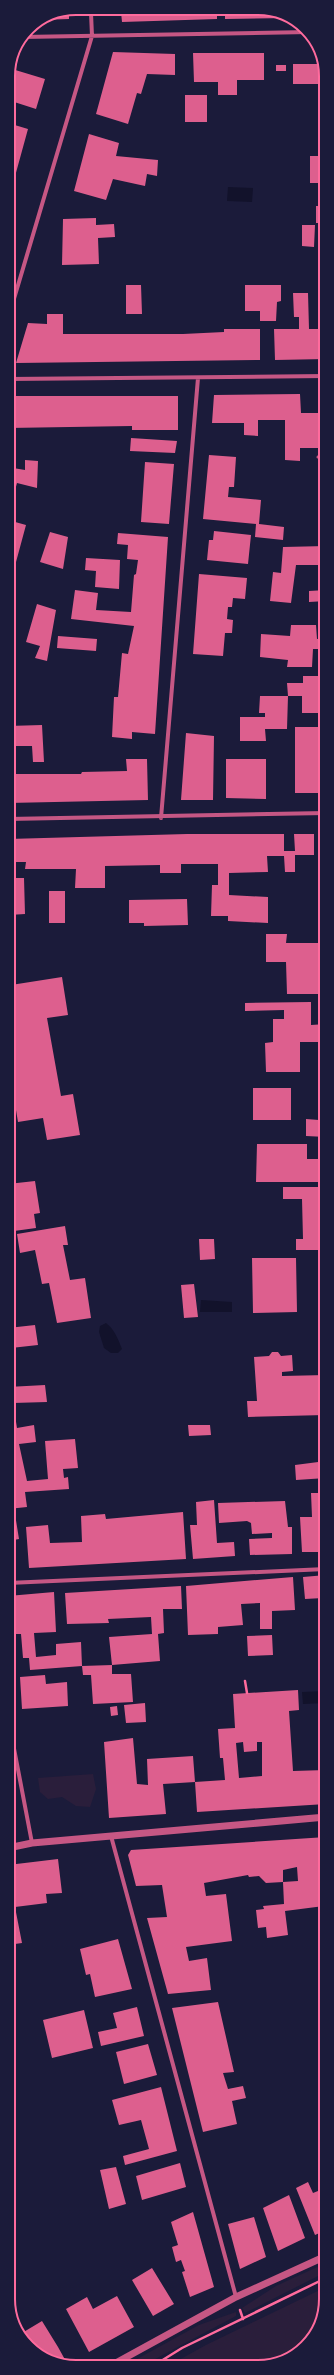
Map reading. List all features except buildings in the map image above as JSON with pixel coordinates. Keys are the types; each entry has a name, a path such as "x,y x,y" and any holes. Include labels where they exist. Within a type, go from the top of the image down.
{"street":[{"path":"15,295 92,36 91,15"},
{"path":"30,37 300,32"},
{"path":"15,379 319,376"},
{"path":"161,818 198,378"},
{"path":"15,819 161,818 319,813"},
{"path":"15,1583 319,1569"},
{"path":"15,1754 32,1843"},
{"path":"15,1847 32,1843 319,1818"},
{"path":"111,1836 236,2297"},
{"path":"121,2360 236,2297 319,2259"}],"path":[{"path":"245,1680 247,1693"},
{"path":"163,2360 182,2348 319,2281"}],"shaded area":[{"path":"228,187 253,188 252,202 227,201"},
{"path":"201,1300 232,1302 232,1312 200,1312"},
{"path":"106,1323 114,1332 121,1345 122,1349 118,1353 111,1353 104,1348 99,1332 100,1326"},
{"path":"319,1691 319,1703 303,1704 302,1692"},
{"path":"93,1774 96,1789 90,1807 76,1806 62,1797 48,1799 40,1792 38,1778"},
{"path":"319,2266 319,2276 245,2313 242,2308 276,2286"},
{"path":"319,2290 318,2311 311,2330 304,2339 285,2354 262,2360 179,2360 206,2345"},
{"path":"236,2312 236,2316 153,2360 135,2360 199,2325"}]}
